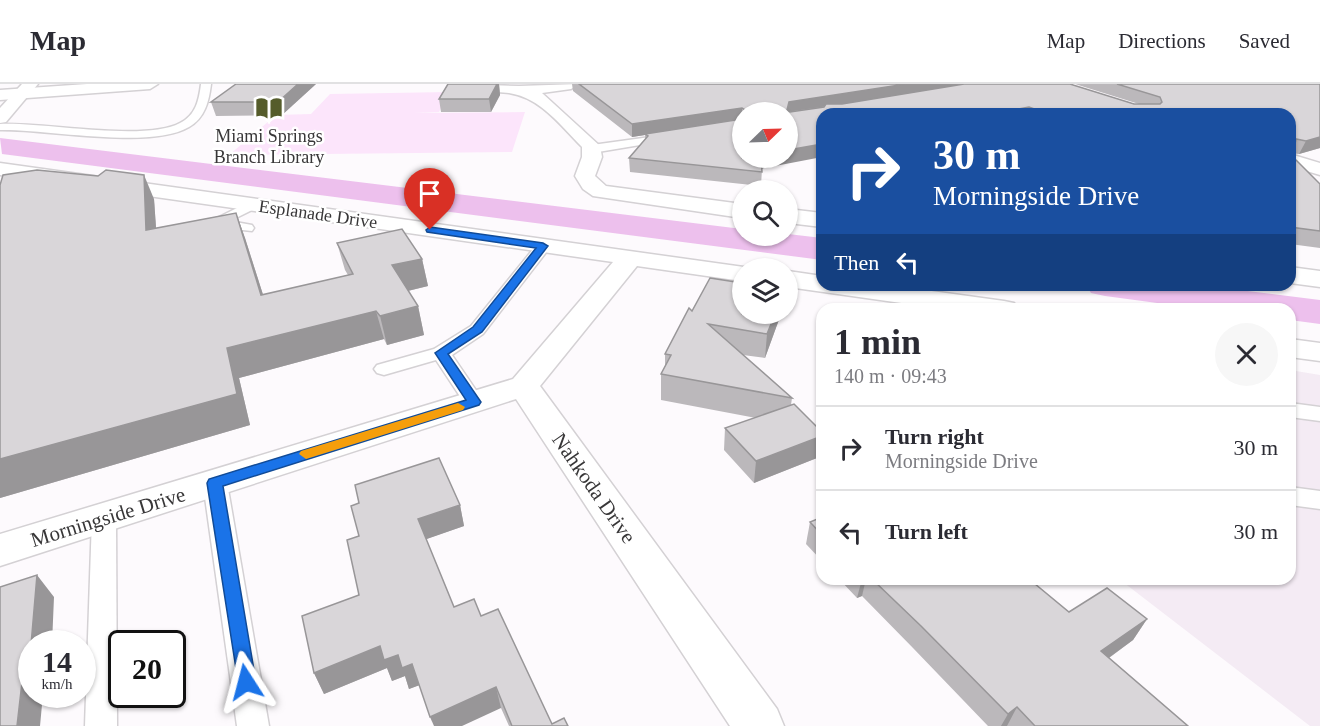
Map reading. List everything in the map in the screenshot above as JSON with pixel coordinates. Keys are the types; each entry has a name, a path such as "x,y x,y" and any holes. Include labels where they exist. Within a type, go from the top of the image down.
{"street":[{"path":"0,95 26,88 150,84"},
{"path":"467,84 519,91 540,97 580,133 592,149 592,157 585,176 590,185 610,195 732,210"},
{"path":"519,91 571,84"},
{"path":"0,118 26,88"},
{"path":"1296,162 1320,169"},
{"name":"Esplanade Drive","path":"0,169 732,272"},
{"path":"798,217 816,219"},
{"path":"524,386 630,258"},
{"path":"1296,276 1320,279"},
{"path":"798,280 816,283"},
{"path":"873,291 960,303"},
{"path":"1296,349 1320,352"},
{"name":"Morningside Drive","path":"0,550 524,386"},
{"name":"Nahkoda Drive","path":"524,386 759,726"}],"lane":[{"path":"0,127 30,126 117,135 167,130 185,125 197,114 204,102 206,84"},
{"path":"592,149 687,134"},
{"path":"247,228 214,223 251,205"},
{"path":"384,369 441,353 477,330 543,246"},
{"path":"441,353 474,402"},
{"path":"1296,411 1320,414"},
{"path":"215,483 253,726"},
{"path":"1296,497 1320,500"},
{"path":"101,726 104,518"}],"shaded area":[{"path":"449,92 439,112 414,113 525,112 512,152 229,155 276,115 311,114 330,94"},
{"path":"1296,371 1320,375 1320,726 1310,726 1127,585 1296,585"}],"building":[{"path":"236,84 298,84 278,102 211,102"},
{"path":"448,84 497,84 489,99 439,99"},
{"path":"579,84 906,84 789,102 732,102 732,109 632,124"},
{"path":"964,84 1070,84 1134,104 1160,104 1162,102 1160,97 1117,84 1320,84 1320,137 1306,141 1296,139 1296,108 817,108 824,107 826,104 842,104"},
{"path":"816,108 816,145 798,148 798,111"},
{"path":"732,121 732,168 762,168 762,172 629,158 648,136 645,134"},
{"path":"1296,160 1320,184 1320,231 1296,228"},
{"path":"37,170 98,176 106,170 144,175 146,230 236,213 261,295 353,274 337,243 402,229 422,259 392,265 418,306 380,316 376,311 227,348 237,394 0,459 0,185 3,175"},
{"path":"710,278 732,281 732,324 771,324 767,334 708,324 792,398 661,374 671,355 665,354 689,308 692,311"},
{"path":"794,404 816,426 816,438 756,461 725,428"},
{"path":"439,458 460,505 418,519 454,607 474,599 481,616 498,609 552,724 564,718 568,726 512,726 496,687 430,717 412,664 402,668 398,655 384,660 380,646 314,673 302,616 359,595 347,540 359,536 351,506 359,503 355,485"},
{"path":"816,520 816,528 810,522"},
{"path":"37,575 32,630 18,630 19,708 17,726 0,726 0,587"},
{"path":"878,585 1036,585 1069,612 1107,588 1147,619 1101,651 1188,726 1035,726 1017,707 1008,714"}],"waterway":[{"path":"2,146 816,248"},
{"path":"1153,291 1248,303"},
{"path":"1296,309 1320,312"}],"slow traffic":[{"path":"306,454 458,407"}],"place":[{"name":"Miami Springs Branch Library","path":"269,108"}],"route":[{"path":"246,682 215,483 474,402 441,353 477,330 543,246 430,230"}]}
